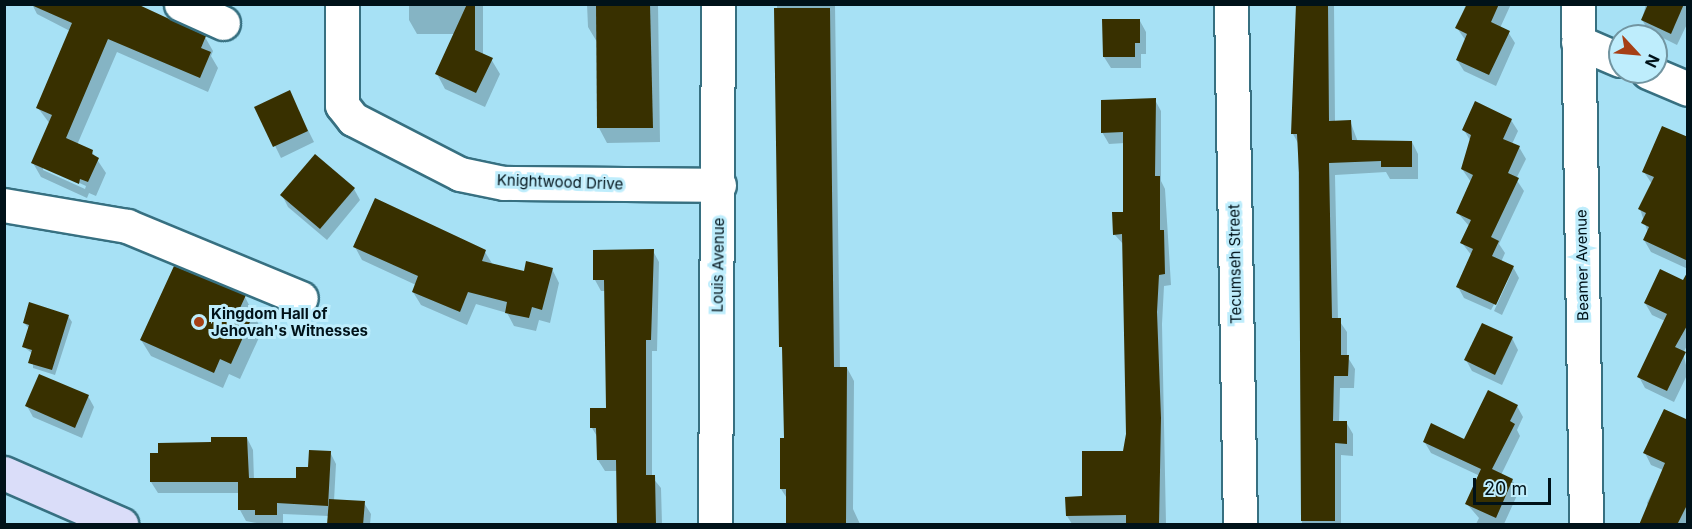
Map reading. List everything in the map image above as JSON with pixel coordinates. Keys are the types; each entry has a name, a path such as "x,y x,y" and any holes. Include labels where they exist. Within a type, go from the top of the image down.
{"main road":[{"path":"4,473 121,525"}],"street":[{"path":"181,4 223,23"},
{"name":"Knightwood Drive","path":"342,4 342,105 353,119 460,174 504,183 719,185"},
{"name":"Louis Avenue","path":"715,525 719,185 718,4"},
{"name":"Tecumseh Street","path":"1231,4 1240,525"},
{"name":"Beamer Avenue","path":"1578,4 1586,525"},
{"path":"1578,42 1608,55"},
{"path":"1668,80 1688,89"},
{"path":"4,205 127,226 301,298"}],"building":[{"path":"29,4 137,4 206,36 201,48 211,52 200,78 108,39 66,138 93,150 92,154 99,158 88,182 80,179 79,184 31,163 52,115 36,108 72,23"},
{"path":"467,4 475,4 475,50 493,58 476,93 435,74"},
{"path":"650,4 653,128 597,128 596,5"},
{"path":"1296,4 1328,4 1329,121 1351,120 1352,140 1412,141 1412,167 1381,167 1381,161 1329,163 1332,318 1341,318 1341,355 1349,355 1348,376 1334,376 1333,421 1347,421 1347,444 1335,443 1335,521 1301,521 1299,173 1297,134 1291,134"},
{"path":"1467,4 1499,4 1491,22 1510,31 1489,75 1456,60 1467,34 1455,28"},
{"path":"1648,4 1684,4 1671,34 1668,33 1668,24 1650,24 1641,20"},
{"path":"774,8 830,8 834,367 847,367 846,525 786,525 786,489 780,489 780,438 784,438 782,347 779,347"},
{"path":"1102,19 1140,19 1140,43 1135,43 1135,57 1103,57"},
{"path":"290,90 308,131 273,147 254,107"},
{"path":"1156,98 1155,176 1160,176 1160,230 1164,230 1165,274 1159,275 1157,312 1161,418 1159,525 1126,525 1126,515 1066,516 1065,497 1082,496 1082,451 1123,451 1126,434 1122,234 1113,235 1112,212 1123,212 1123,132 1101,133 1101,100"},
{"path":"1475,101 1512,119 1503,139 1520,146 1508,173 1519,178 1491,237 1499,241 1492,256 1514,266 1496,305 1456,287 1473,249 1460,243 1471,220 1456,213 1473,175 1461,169 1471,135 1462,130"},
{"path":"1662,126 1688,137 1688,261 1643,240 1649,227 1641,223 1646,213 1638,209 1654,177 1642,172"},
{"path":"315,154 355,188 320,229 280,195"},
{"path":"375,198 486,250 482,261 524,271 526,261 553,268 542,310 532,307 529,318 505,313 507,302 468,292 460,312 412,292 418,276 353,247"},
{"path":"654,249 651,340 646,340 646,475 655,475 656,524 617,525 616,460 597,460 596,428 590,428 590,408 606,408 604,280 593,280 593,250"},
{"name":"Kingdom Hall of Jehovah's Witnesses","path":"174,266 246,295 240,308 254,313 231,364 220,359 214,373 140,340"},
{"path":"1660,269 1683,280 1688,271 1688,324 1675,347 1686,352 1667,391 1637,377 1667,314 1644,303"},
{"path":"29,302 69,315 52,370 28,363 32,350 22,347 29,325 23,323"},
{"path":"1482,323 1513,337 1495,375 1464,360"},
{"path":"39,374 89,395 75,428 25,406"},
{"path":"1488,390 1518,405 1510,421 1515,424 1492,469 1513,479 1496,518 1465,504 1481,469 1423,442 1431,423 1464,439"},
{"path":"1664,409 1686,419 1688,416 1688,503 1677,525 1639,525 1665,463 1643,453"},
{"path":"211,437 247,437 249,478 296,478 296,467 308,467 309,450 331,451 328,506 277,503 277,515 255,515 255,510 238,510 238,482 150,482 150,453 158,453 158,443 211,442"},
{"path":"329,499 365,501 363,525 327,525"}],"place":[{"name":"Kingdom Hall of Jehovah's Witnesses","path":"199,322"}]}
